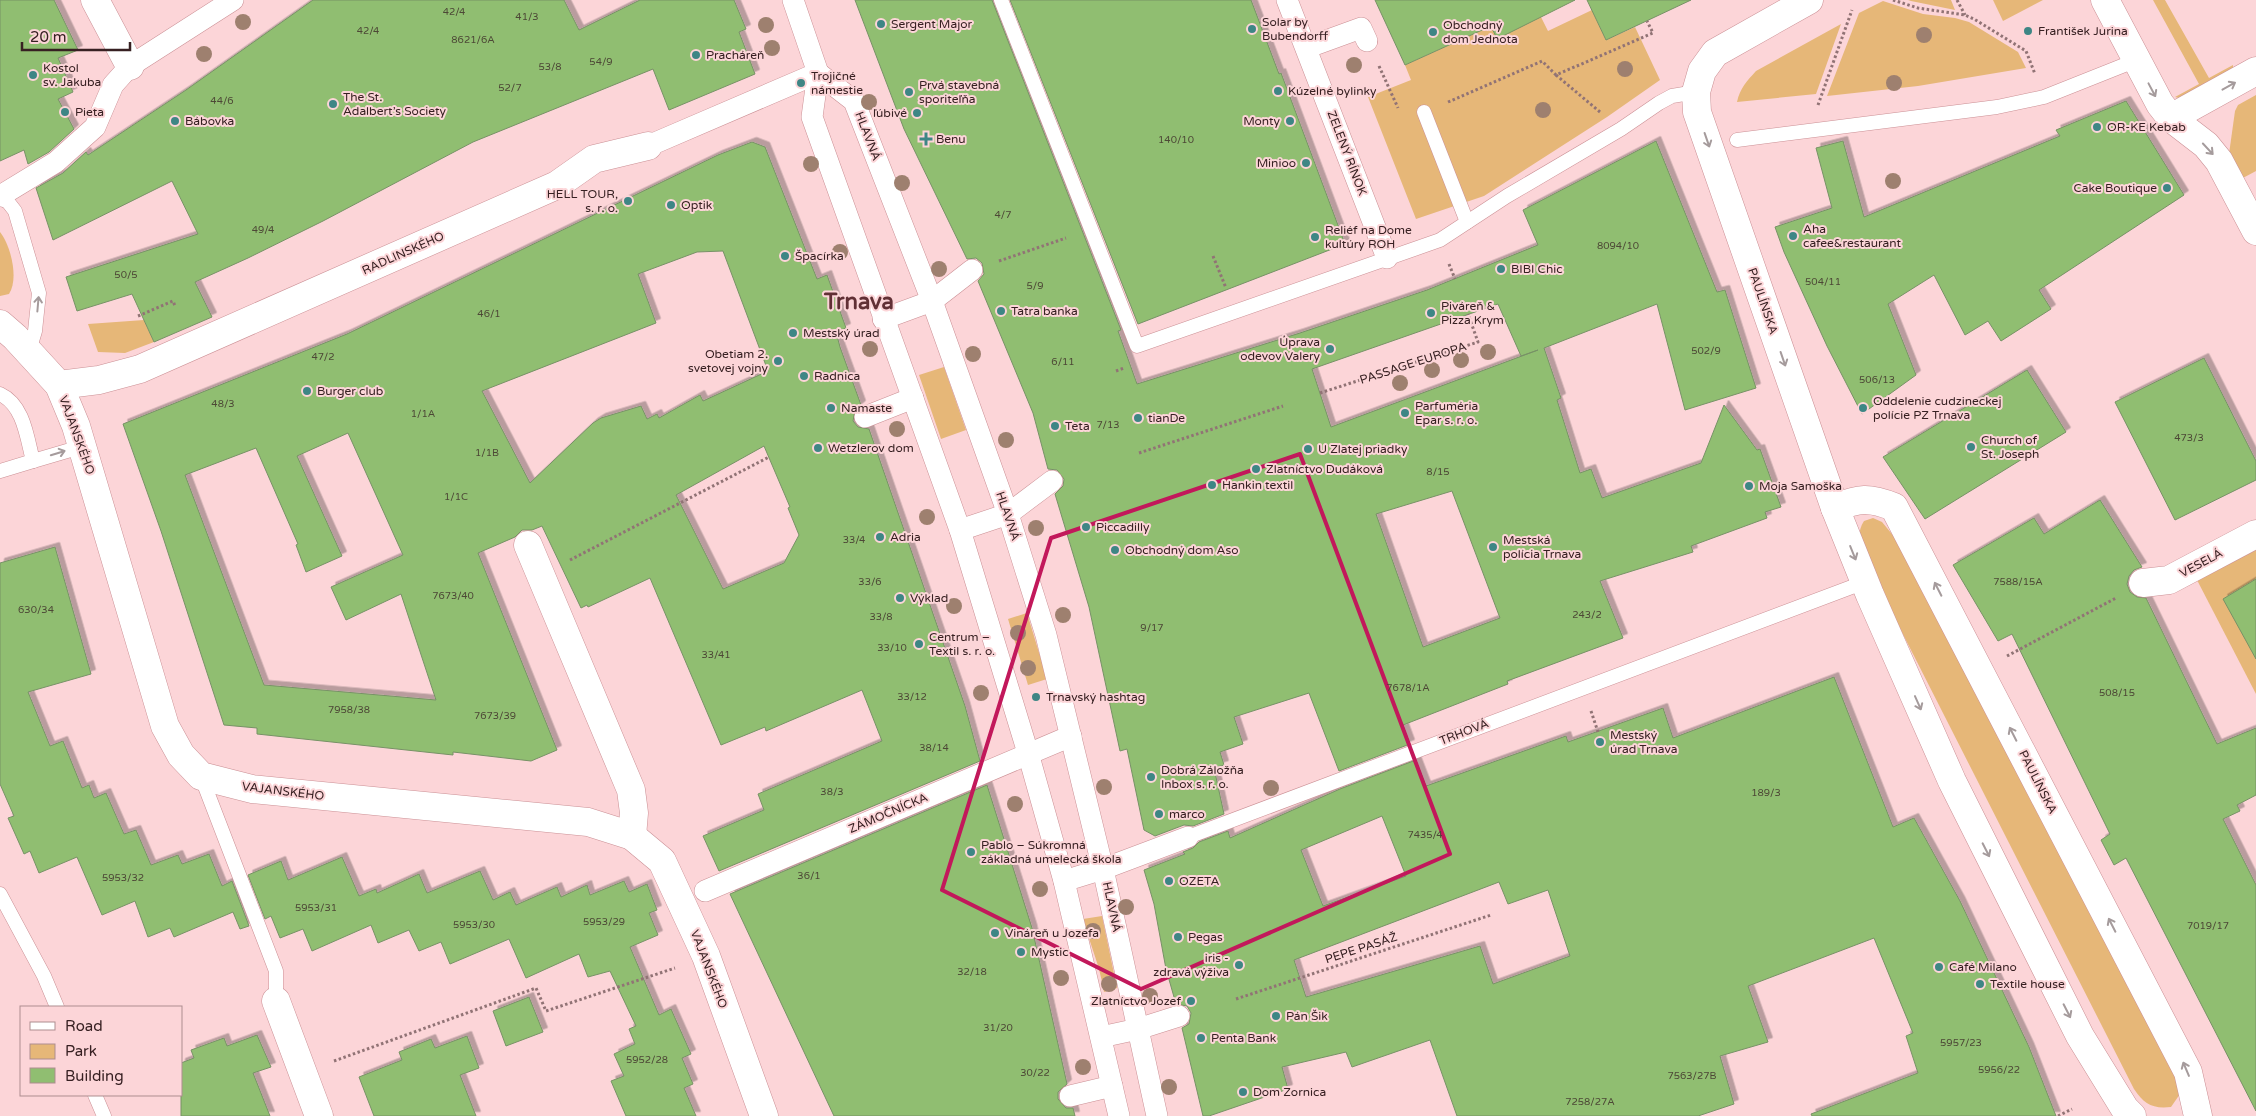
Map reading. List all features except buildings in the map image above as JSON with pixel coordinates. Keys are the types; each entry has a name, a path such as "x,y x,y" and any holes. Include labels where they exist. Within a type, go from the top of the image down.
{"street":[{"path":"95,0 130,66"},
{"path":"0,197 56,162 95,127 113,85 130,66 232,0"},
{"path":"793,0 818,73 812,117 960,530 1028,753 1064,881 1118,1116"},
{"name":"ZELENÝ RÍNOK","path":"1287,0 1387,258"},
{"path":"1696,92 1702,71 1715,53 1809,0"},
{"path":"2105,0 2160,104 2171,118 2206,145 2219,161 2256,231"},
{"path":"1306,48 1361,28 1367,41"},
{"path":"2171,118 2256,71"},
{"name":"RADLINSKÉHO","path":"59,385 99,380 140,369 557,184 594,159 648,146 818,73"},
{"name":"HLAVNÁ","path":"818,73 854,101 932,301 1008,514 1046,635 1071,736 1103,869 1157,1116"},
{"name":"PAULÍNSKA","path":"1696,92 1698,112 1835,508 1865,582 1961,798 2080,1036 2125,1109 2132,1116"},
{"path":"884,318 932,301 972,270"},
{"path":"0,324 29,351 59,385"},
{"name":"VAJANSKÉHO","path":"59,385 84,446 165,726 181,755 201,776 252,789 588,822 632,836 662,861 681,900 706,956 764,1116"},
{"path":"865,417 913,398"},
{"path":"960,530 1008,514 1052,481"},
{"name":"PAULÍNSKA","path":"1835,508 1855,500 1878,501 1894,507 2188,1072 2198,1116"},
{"name":"VESELÁ","path":"2143,584 2169,580 2256,534"},
{"path":"528,545 631,790 634,813 632,836"},
{"name":"ZÁMOČNÍCKA","path":"705,891 1071,736"},
{"name":"TRHOVÁ","path":"1064,881 1103,869 1188,837"},
{"path":"276,1002 319,1116"},
{"path":"1101,1037 1138,1029 1179,1016"},
{"path":"1070,1096 1112,1086"}],"lane":[{"path":"1002,0 1137,346 1440,240 1672,96 1696,92"},
{"path":"1737,140 1997,107 2044,97 2137,60"},
{"path":"1424,112 1467,222"},
{"path":"0,197 8,202 15,211 39,293 36,331 29,351"},
{"path":"0,394 10,399 20,414 33,461"},
{"path":"0,471 84,446"},
{"name":"TRHOVÁ","path":"1188,837 1865,582"},
{"path":"201,776 276,971 276,1002"},
{"path":"0,894 44,976 57,1006"},
{"path":"95,1096 104,1116"}],"path":[{"path":"1893,0 1918,8 1965,15 2014,42 2026,52 2044,97"},
{"path":"1957,0 1965,15"},
{"path":"1808,131 1852,10"},
{"path":"1556,75 1653,33 1647,21"},
{"path":"1367,41 1404,120 1542,61 1607,117"},
{"path":"972,270 1076,234"},
{"path":"1213,256 1221,277"},
{"path":"138,316 173,301 175,306"},
{"name":"PASSAGE EUROPA","path":"1320,394 1478,342 1468,314"},
{"path":"1139,453 1283,406"},
{"path":"541,576 769,457"},
{"path":"2006,657 2143,584"},
{"name":"PEPE PASÁŽ","path":"1236,999 1491,914"},
{"path":"302,1073 536,988 546,1011 676,968"},
{"path":"2058,1116 2072,1109"}],"highlighted area":[{"path":"1300,454 1450,854 1141,989 942,890 1051,538"}],"green space":[{"path":"1908,0 1951,0 1955,10 1911,1"},
{"path":"1993,0 2043,0 2003,21"},
{"path":"2153,0 2165,0 2209,78 2233,65 2233,71 2179,98 2175,97 2199,84"},
{"path":"1883,1 1923,14 1955,18 1969,22 2018,52 2026,68 1918,86 1827,96 1859,13"},
{"path":"1592,10 1606,40 1635,27 1660,80 1607,117 1484,196 1416,219 1368,97 1411,80 1405,65 1491,26 1541,17 1548,31"},
{"path":"1841,24 1816,94 1737,102 1742,89 1756,71"},
{"path":"2256,95 2256,171 2241,179 2229,154 2235,111 2238,105"},
{"path":"0,232 10,254 13,280 9,294 0,296"},
{"path":"144,320 154,342 125,353 98,352 88,324"},
{"path":"944,367 966,430 941,439 919,375"},
{"path":"1873,518 1882,522 1896,539 2178,1079 2180,1094 2171,1107 2159,1107 2149,1104 2134,1089 1868,565 1859,538 1860,529 1864,521"},
{"path":"2256,550 2256,694 2197,580"},
{"path":"1027,613 1047,679 1028,685 1008,619"},
{"path":"1102,916 1117,988 1104,992 1083,919"}],"place":[{"name":"Sergent Major","path":"881,24"},
{"name":"Solar by Bubendorff","path":"1252,29"},
{"name":"František Jurina","path":"2028,31"},
{"name":"Obchodný dom Jednota","path":"1433,32"},
{"name":"Pracháreň","path":"696,55"},
{"name":"Kostol sv. Jakuba","path":"33,75"},
{"name":"Trojičné námestie","path":"801,83"},
{"name":"Kúzelné bylinky","path":"1278,91"},
{"name":"Prvá stavebná sporiteľňa","path":"909,92"},
{"name":"The St. Adalbert’s Society","path":"333,104"},
{"name":"Pieta","path":"65,112"},
{"name":"ľúbivé","path":"917,113"},
{"name":"Bábovka","path":"175,121"},
{"name":"Monty","path":"1290,121"},
{"name":"OR-KE Kebab","path":"2097,127"},
{"name":"Benu","path":"926,139"},
{"name":"Minioo","path":"1306,163"},
{"name":"Cake Boutique","path":"2167,188"},
{"name":"HELL TOUR, s. r. o.","path":"628,201"},
{"name":"Optik","path":"671,205"},
{"name":"Aha cafee&restaurant","path":"1793,236"},
{"name":"Reliéf na Dome kultúry ROH","path":"1315,237"},
{"name":"Špacírka","path":"785,256"},
{"name":"BIBI Chic","path":"1501,269"},
{"name":"Tatra banka","path":"1001,311"},
{"name":"Piváreň & Pizza Krym","path":"1431,313"},
{"name":"Mestský úrad","path":"793,333"},
{"name":"Úprava odevov Valery","path":"1330,349"},
{"name":"Obetiam 2. svetovej vojny","path":"778,361"},
{"name":"Radnica","path":"804,376"},
{"name":"Burger club","path":"307,391"},
{"name":"Namaste","path":"831,408"},
{"name":"Oddelenie cudzineckej polície PZ Trnava","path":"1863,408"},
{"name":"Parfuméria Epar s. r. o.","path":"1405,413"},
{"name":"tianDe","path":"1138,418"},
{"name":"Teta","path":"1055,426"},
{"name":"Church of St. Joseph","path":"1971,447"},
{"name":"Wetzlerov dom","path":"818,448"},
{"name":"U Zlatej priadky","path":"1308,449"},
{"name":"Zlatníctvo Dudáková","path":"1256,469"},
{"name":"Hankin textil","path":"1212,485"},
{"name":"Moja Samoška","path":"1749,486"},
{"name":"Piccadilly","path":"1086,527"},
{"name":"Adria","path":"880,537"},
{"name":"Mestská polícia Trnava","path":"1493,547"},
{"name":"Obchodný dom Aso","path":"1115,550"},
{"name":"Výklad","path":"900,598"},
{"name":"Centrum – Textil s. r. o.","path":"919,644"},
{"name":"Trnavský hashtag","path":"1036,697"},
{"name":"Mestský úrad Trnava","path":"1600,742"},
{"name":"Dobrá Záložňa Inbox s. r. o.","path":"1151,777"},
{"name":"marco","path":"1159,814"},
{"name":"Pablo – Súkromná základná umelecká škola","path":"971,852"},
{"name":"OZETA","path":"1169,881"},
{"name":"Vináreň u Jozefa","path":"995,933"},
{"name":"Pegas","path":"1178,937"},
{"name":"Mystic","path":"1021,952"},
{"name":"iris - zdravá výživa","path":"1239,965"},
{"name":"Café Milano","path":"1939,967"},
{"name":"Textile house","path":"1980,984"},
{"name":"Zlatníctvo Jozef","path":"1191,1001"},
{"name":"Pán Šik","path":"1276,1016"},
{"name":"Penta Bank","path":"1201,1038"},
{"name":"Dom Zornica","path":"1243,1092"}],"district":[{"name":"Trnava","path":"859,302"}]}
